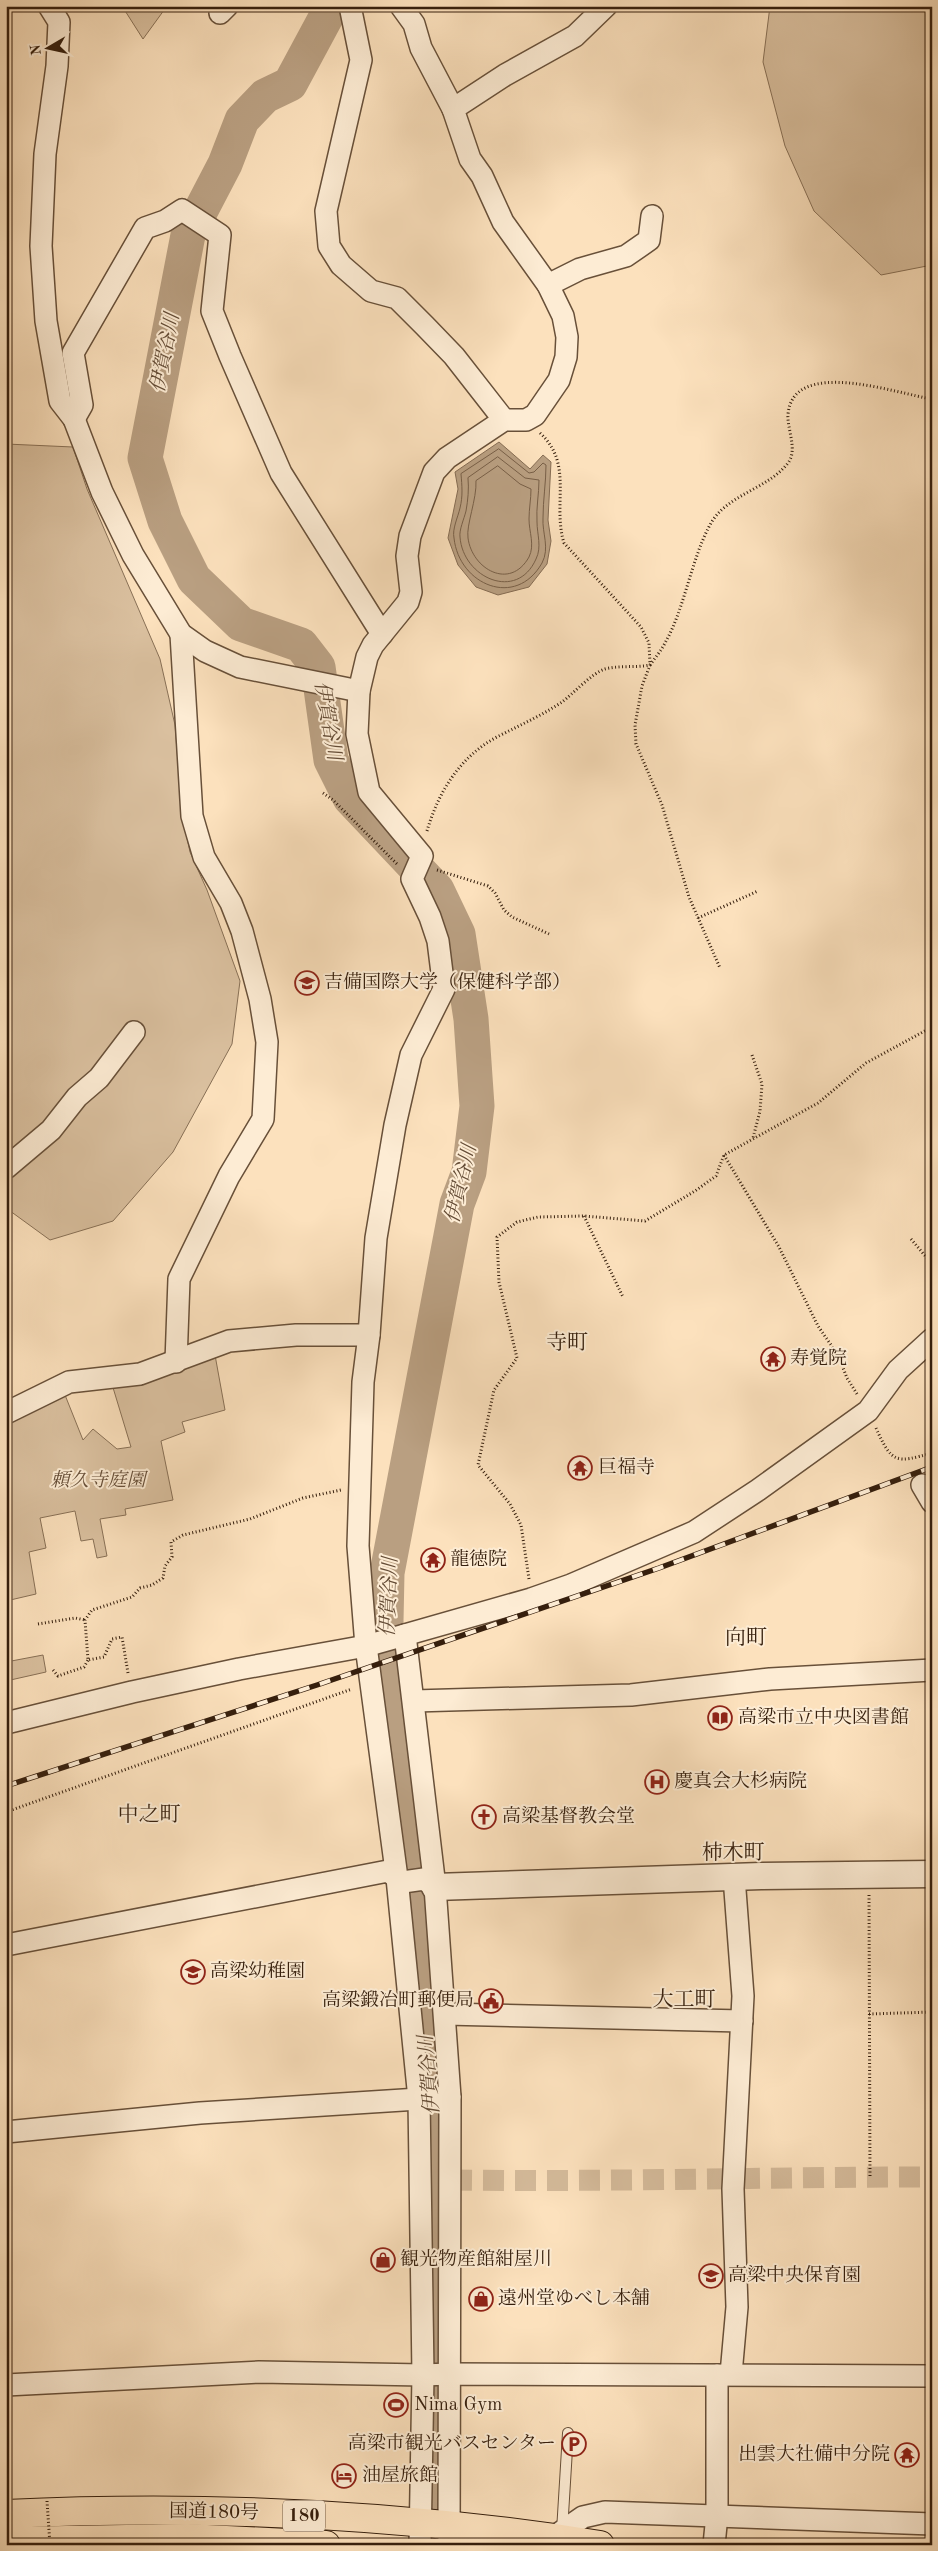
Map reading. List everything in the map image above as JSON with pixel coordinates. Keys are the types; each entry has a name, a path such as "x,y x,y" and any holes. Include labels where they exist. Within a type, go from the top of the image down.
{"highway":[{"name":"国道180号","path":"6,2514 231,2512 420,2534 450,2536 558,2535 600,2545"},
{"name":"国道180号","path":"6,2541 187,2538 326,2545"}],"street":[{"path":"49,6 59,22 57,66 45,154 41,246 46,321 60,401 74,419 106,500 133,555 181,634 205,651 240,667 353,689"},
{"path":"350,6 361,60 326,211 330,246 341,265 371,291 396,298 454,356 504,420"},
{"path":"401,6 414,24 421,48 453,109 470,159 482,176 503,222 548,285 563,316 567,337 566,357 560,380 535,416 526,420 504,420 447,458 434,472 410,536 406,556 411,592 408,602 382,634 367,657 353,689 357,734 369,792 422,856 412,879 430,918 438,941 444,988 411,1055 394,1125 376,1238 369,1335 363,1382 358,1546 366,1646 434,2098 435,2251 449,2374 450,2536"},
{"path":"453,109 505,75 575,36 606,6"},
{"path":"74,419 82,406 73,353 145,228 165,221 182,210 220,235 212,312 281,473 382,634"},
{"path":"548,285 580,269 626,256 649,240 652,216"},
{"path":"176,1362 179,1279 229,1176 263,1119 267,1042 260,999 242,931 231,904 204,857 192,816 181,634"},
{"path":"6,1168 51,1130 77,1097 99,1078 134,1032"},
{"path":"11,1403 69,1382 140,1374 229,1341 296,1335 369,1335"},
{"path":"6,1723 142,1690 366,1646 531,1599 694,1532 758,1490 868,1411 898,1370 932,1339"},
{"path":"403,1635 414,1701 414,1724 429,1883 445,2014 434,2098 435,2251 424,2375 420,2534"},
{"path":"414,1701 631,1695 770,1679 932,1670"},
{"path":"6,1945 388,1871 400,1880 429,1883 932,1874"},
{"path":"714,2545 724,2374 737,2307 733,2189 742,1996 734,1877"},
{"path":"445,2014 742,2021"},
{"path":"6,2132 200,2113 434,2098"},
{"path":"6,2385 259,2372 424,2375 724,2374 932,2376"},
{"path":"558,2535 583,2517 605,2512 932,2524"}],"lane":[{"path":"558,2535 568,2433"}],"path":[{"path":"720,968 689,896 662,805 636,744 635,725 642,686 650,665 666,642 712,522 727,506 781,472 790,460 792,447 788,416 790,402 802,388 841,381 932,399"},
{"path":"526,420 551,443 559,460 560,531 564,544 641,627 649,644 650,665"},
{"path":"549,934 512,917 504,910 495,893 488,886 465,877 439,873 422,856 435,805 451,777 473,754 494,739 530,722 563,701 603,669 650,665"},
{"path":"323,793 333,800 412,879"},
{"path":"698,918 758,891"},
{"path":"531,1599 521,1525 510,1504 478,1465 494,1390 517,1358 499,1282 497,1237 517,1222 538,1217 584,1216 646,1221 696,1191 716,1176 724,1155 818,1102 866,1063 931,1026"},
{"path":"752,1055 762,1084 760,1111 753,1138"},
{"path":"724,1155 779,1247 818,1326 838,1355 847,1378 868,1411 885,1449 898,1460 932,1453"},
{"path":"584,1216 623,1297"},
{"path":"911,1239 932,1264"},
{"path":"53,1670 58,1676 84,1667 88,1660 85,1620 92,1610 132,1597 140,1588 152,1585 163,1578 165,1566 172,1557 171,1542 183,1535 250,1519 303,1498 359,1487"},
{"path":"38,1624 75,1618 85,1620"},
{"path":"88,1660 104,1657 112,1639 122,1637 128,1673"},
{"path":"6,1812 372,1682"},
{"path":"869,1875 870,2177"},
{"path":"869,2014 932,2012"},
{"path":"47,2501 50,2545"}],"green space":[{"path":"122,6 167,6 143,39"},
{"path":"770,6 932,6 932,265 881,275 814,211 785,146 763,62"},
{"path":"6,444 73,447 87,489 160,659 175,725 182,814 190,852 207,890 240,981 232,1044 173,1152 113,1221 50,1240 6,1208"},
{"name":"頼久寺庭園","path":"215,1355 225,1410 182,1422 185,1432 161,1441 173,1500 125,1509 126,1515 100,1519 107,1556 97,1558 93,1539 81,1541 75,1511 40,1518 46,1548 29,1552 36,1594 6,1601 6,1421 63,1390 83,1440 93,1429 117,1449 131,1447 111,1381"},
{"path":"43,1655 46,1672 6,1681 6,1662"}],"water":[{"path":"499,442 530,469 543,455 551,462 548,520 551,541 547,564 529,587 498,595 476,587 458,565 448,538 458,489 455,472"}],"waterway":[{"name":"伊賀谷川","path":"332,6 290,84 265,96 242,120 225,164 188,235 145,458 165,521 194,579 241,624 301,645 318,667 331,760 350,798 437,890 458,934 471,1019 477,1106 469,1172 457,1204 387,1573 386,1621 389,1671 409,1846 435,2123 435,2500"}],"tunnel":[{"path":"451,2180 932,2177"}],"railway":[{"path":"6,1786 317,1685 659,1568 932,1467"}],"place":[{"name":"吉備国際大学（保健科学部）","path":"307,983"},
{"name":"寿覚院","path":"773,1359"},
{"name":"巨福寺","path":"580,1468"},
{"name":"龍徳院","path":"433,1560"},
{"name":"高梁市立中央図書館","path":"720,1718"},
{"name":"慶真会大杉病院","path":"657,1782"},
{"name":"高梁基督教会堂","path":"484,1817"},
{"name":"高梁幼稚園","path":"193,1972"},
{"name":"高梁鍛冶町郵便局","path":"491,2001"},
{"name":"観光物産館紺屋川","path":"383,2260"},
{"name":"高梁中央保育園","path":"711,2276"},
{"name":"遠州堂ゆべし本舗","path":"481,2299"},
{"name":"Nima Gym","path":"396,2405"},
{"name":"高梁市観光バスセンター","path":"574,2444"},
{"name":"出雲大社備中分院","path":"907,2455"},
{"name":"油屋旅館","path":"344,2476"}],"district":[{"name":"寺町","path":"567,1343"},
{"name":"向町","path":"746,1638"},
{"name":"中之町","path":"149,1815"},
{"name":"柿木町","path":"733,1853"},
{"name":"大工町","path":"684,2000"}]}
